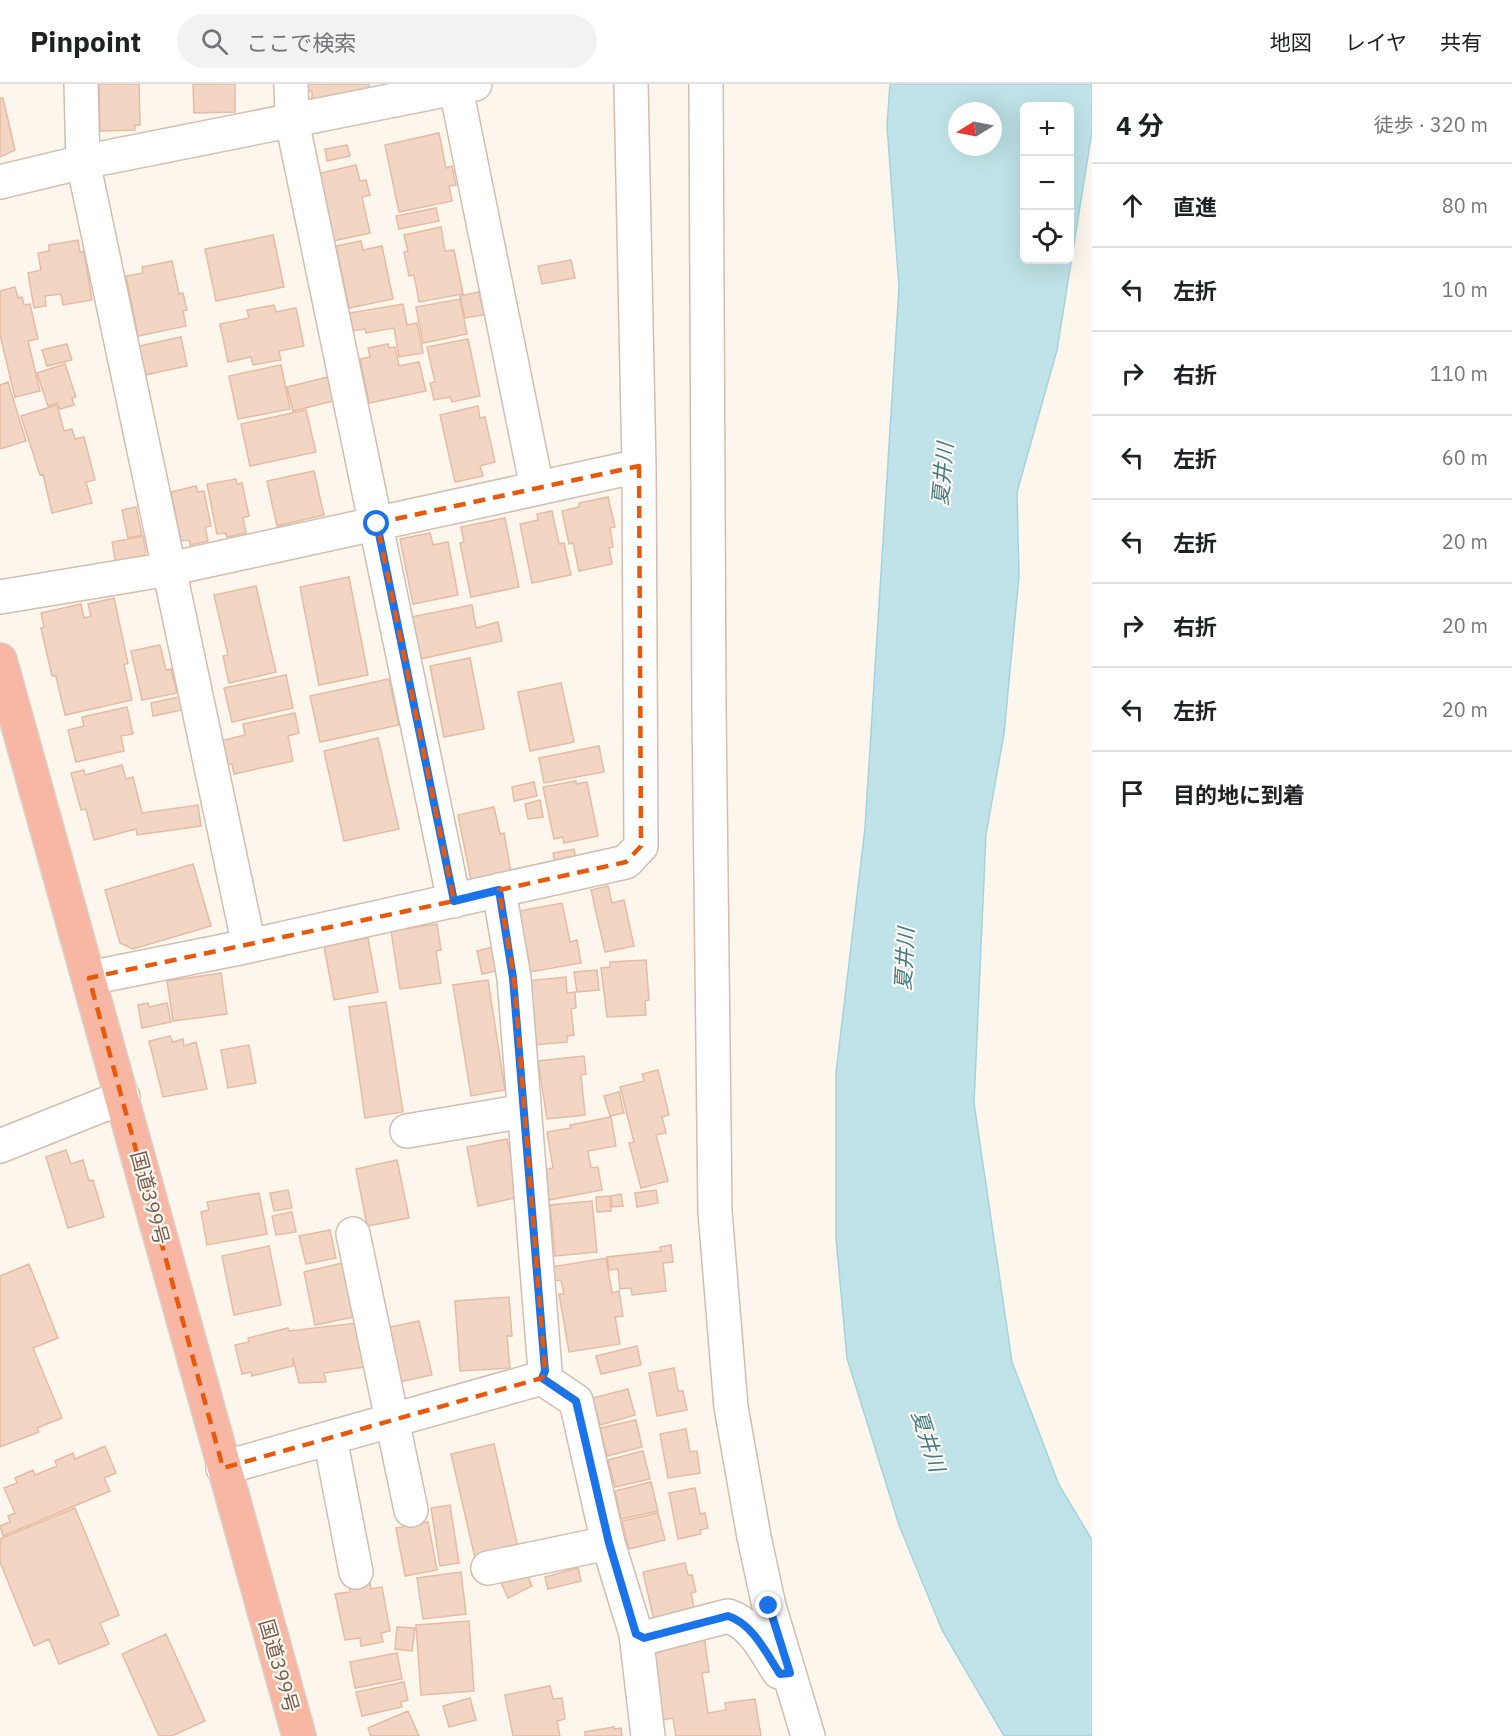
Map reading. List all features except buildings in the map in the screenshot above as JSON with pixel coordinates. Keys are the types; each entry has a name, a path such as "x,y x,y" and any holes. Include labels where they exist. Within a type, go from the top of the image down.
{"highway":[{"name":"国道399号","path":"0,660 299,1736"}],"street":[{"path":"81,84 83,162 249,946"},
{"path":"291,84 292,121 454,901"},
{"path":"89,978 249,946 626,862 641,846 639,466 631,84"},
{"path":"706,84 708,687 715,1212 731,1407 769,1606 808,1736"},
{"path":"0,182 83,162 462,85 537,488"},
{"path":"0,597 169,569 639,466"},
{"path":"499,890 513,978 545,1371 542,1378"},
{"path":"0,1146 123,1097"},
{"path":"407,1131 524,1111"},
{"path":"353,1234 411,1510"},
{"path":"223,1468 542,1378 576,1401 609,1543 636,1634 648,1736"},
{"path":"330,1438 356,1572"},
{"path":"488,1568 609,1543"},
{"path":"636,1634 644,1638 728,1616 740,1620 752,1632 780,1674 790,1673"}],"highlighted area":[{"path":"639,466 641,846 626,862 499,890 514,978 545,1371 542,1378 223,1468 89,978 454,901 377,523"}],"water":[{"name":"夏井川","path":"890,84 1092,84 1092,131 1074,244 1074,102 1020,102 1020,264 1071,264 1057,350 1017,492 1019,576 1004,734 986,834 974,1103 1012,1362 1059,1485 1092,1540 1092,1736 1004,1736 942,1630 899,1525 847,1358 836,1238 836,1073 865,828 899,287 887,126"}],"route":[{"path":"377,524 454,901 499,890 513,978 545,1371 542,1378 576,1401 609,1543 636,1634 644,1638 683,1630 728,1616 740,1620 752,1632 780,1674 790,1673 769,1606"}]}
